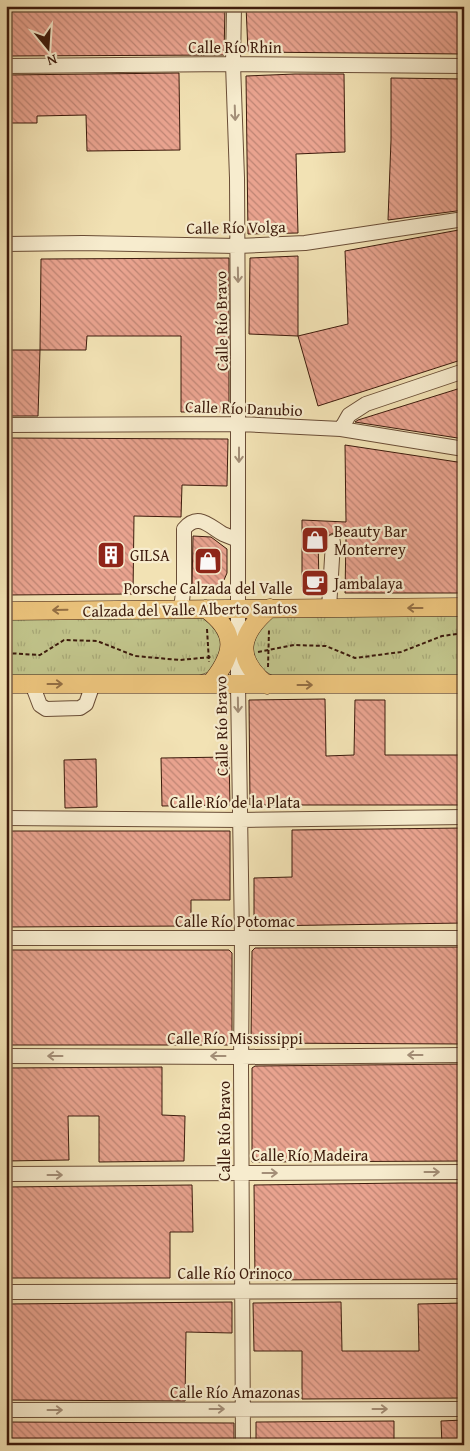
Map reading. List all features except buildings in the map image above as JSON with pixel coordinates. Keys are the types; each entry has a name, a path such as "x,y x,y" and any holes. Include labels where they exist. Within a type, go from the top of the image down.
{"main road":[{"name":"Calzada del Valle Alberto Santos","path":"6,611 464,607"},
{"path":"267,685 257,677 247,663 244,654 244,642 257,619 270,608"},
{"path":"206,609 219,619 225,628 229,648 226,662 210,684"},
{"path":"6,684 464,684"}],"street":[{"name":"Calle Río Bravo","path":"234,6 233,64 239,424 238,684 242,939 244,1445"},
{"name":"Calle Río Rhin","path":"6,66 233,64 464,66"},
{"name":"Calle Río Volga","path":"6,244 237,246 305,242 464,219"},
{"path":"341,429 349,415 366,404 464,371"},
{"name":"Calle Río Danubio","path":"6,425 239,424 341,429 464,449"},
{"path":"181,609 184,584 184,529 188,524 194,521 204,522 238,540"},
{"path":"329,608 333,542"},
{"path":"32,684 40,705 46,709 80,708 86,704 93,684"},
{"name":"Calle Río de la Plata","path":"6,818 240,820 464,817"},
{"name":"Calle Río Potomac","path":"6,938 464,938"},
{"name":"Calle Río Mississippi","path":"6,1056 241,1057 464,1055"},
{"name":"Calle Río Madeira","path":"6,1174 464,1172"},
{"name":"Calle Río Orinoco","path":"6,1292 464,1291"},
{"name":"Calle Río Amazonas","path":"6,1410 464,1409"}],"path":[{"path":"267,685 270,608"},
{"path":"206,609 210,684"}],"green space":[{"path":"464,611 464,676 275,677 259,668 251,652 260,621 273,612"},
{"path":"203,613 227,641 214,670 195,677 6,678 6,614"}],"place":[{"name":"Beauty Bar Monterrey","path":"315,540"},
{"name":"GILSA","path":"111,555"},
{"name":"Porsche Calzada del Valle","path":"208,561"},
{"name":"Jambalaya","path":"315,583"}]}
